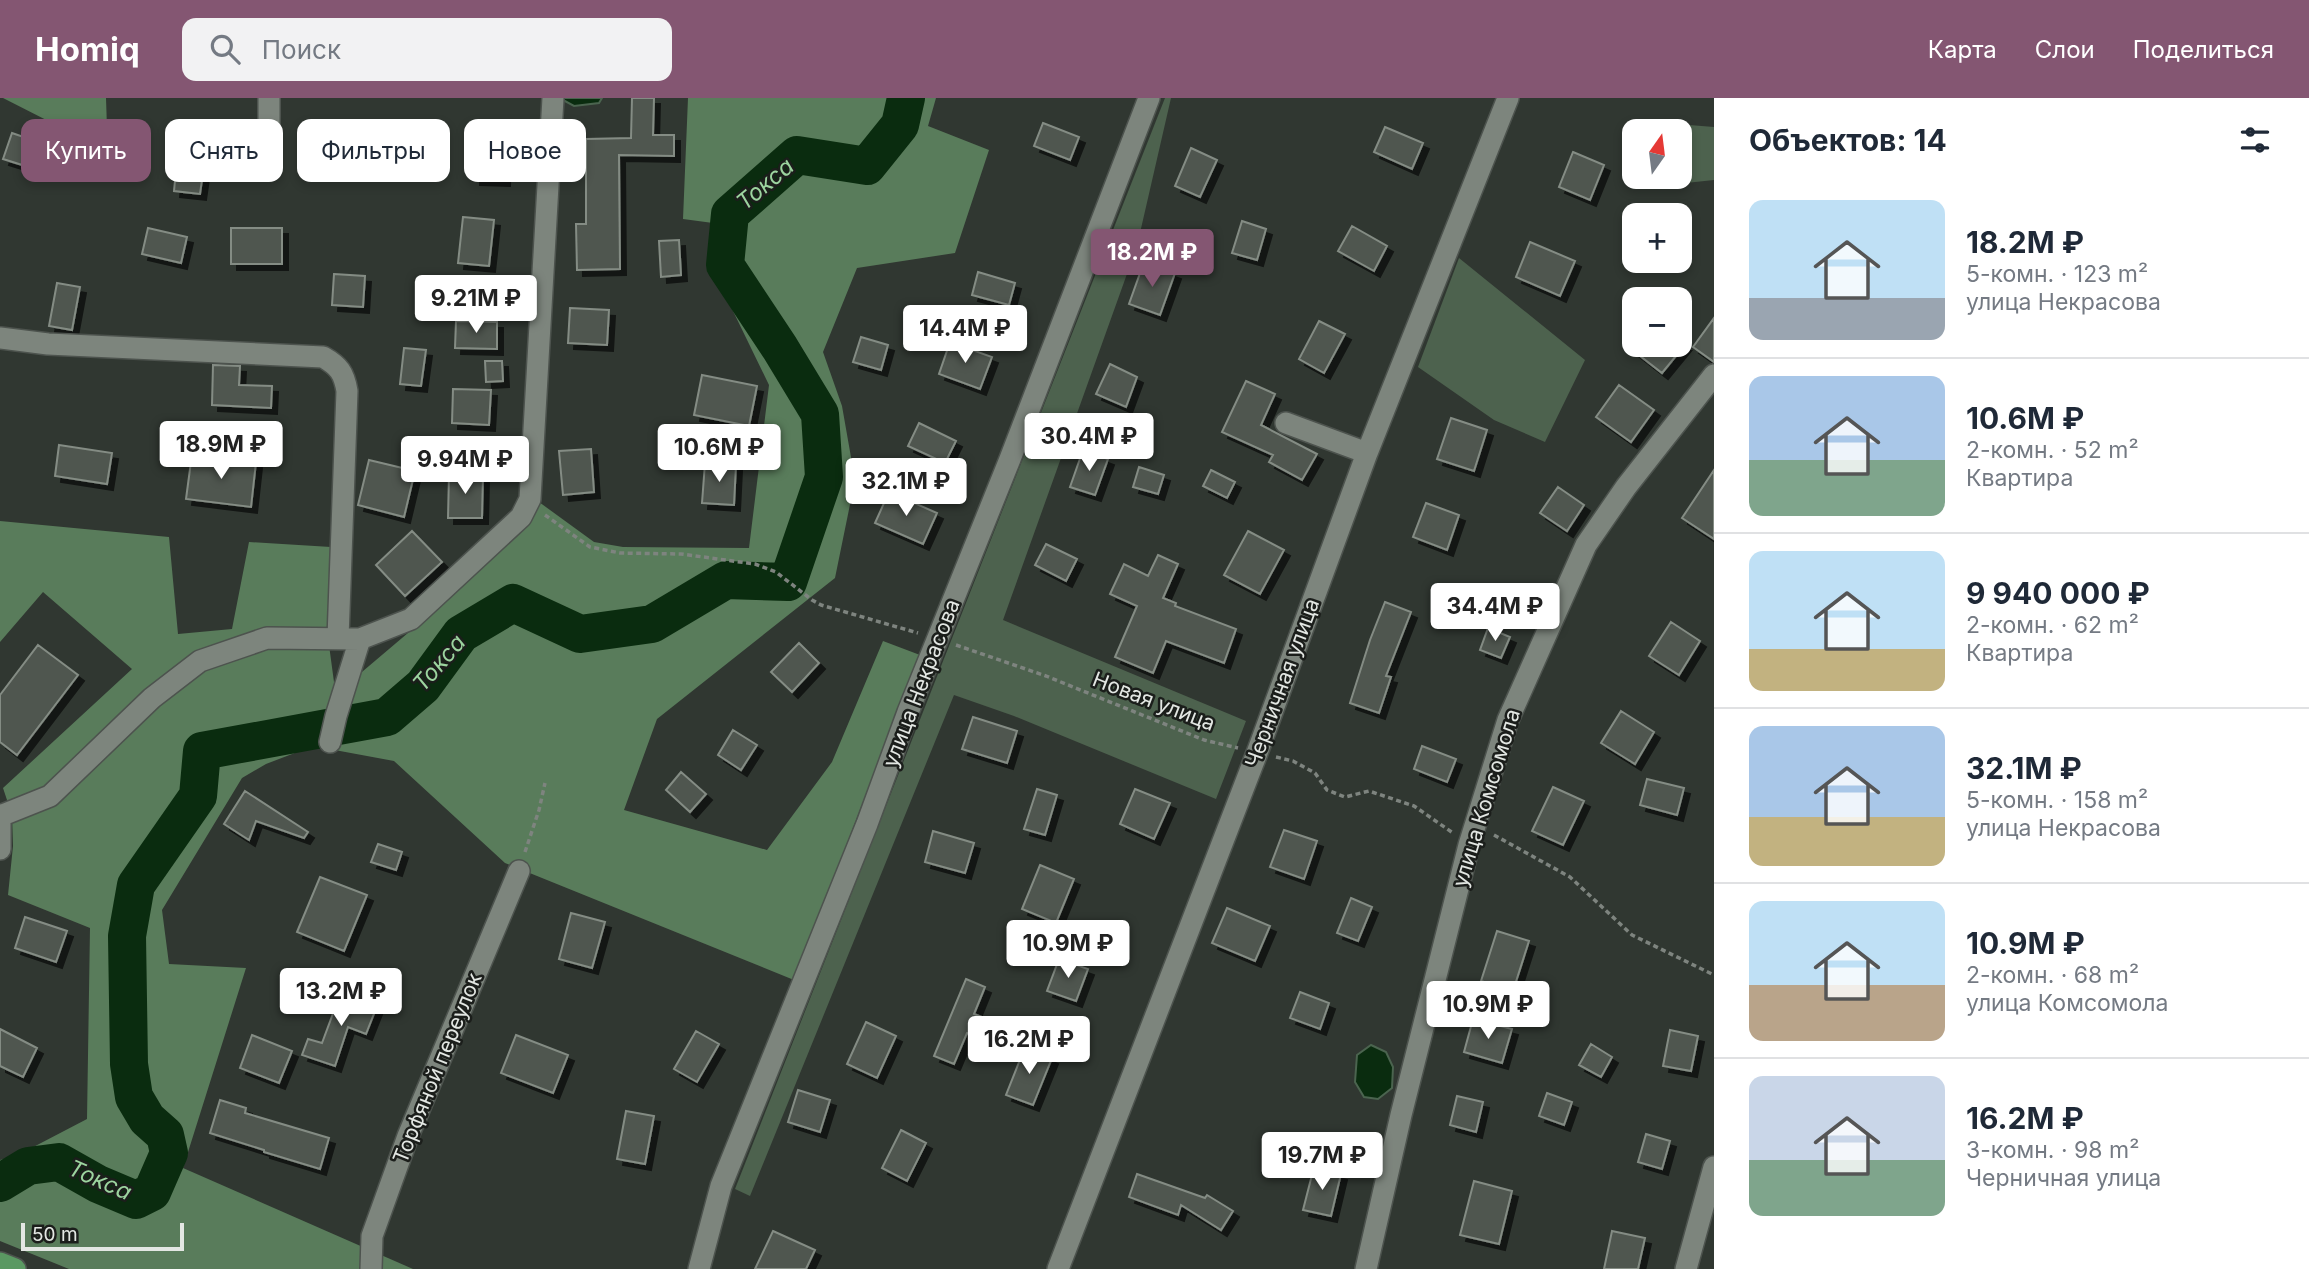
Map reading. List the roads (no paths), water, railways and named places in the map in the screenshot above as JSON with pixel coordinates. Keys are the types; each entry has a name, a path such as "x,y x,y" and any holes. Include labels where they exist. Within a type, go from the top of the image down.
{"main road":[{"path":"0,1263 15,1269"}],"street":[{"path":"269,98 269,119"},
{"path":"0,849 0,815 50,796 152,698 200,661 267,638 360,639 411,619 521,517 530,499 553,98"},
{"name":"улица Некрасова","path":"699,1269 721,1186 867,824 908,712 1010,459 1149,98"},
{"name":"Черничная улица","path":"1058,1269 1257,753 1367,453 1508,98"},
{"path":"0,338 48,344 323,357 337,365 344,376 347,391 338,638"},
{"name":"улица Комсомола","path":"1366,1269 1401,1115 1474,823 1508,720 1586,545 1626,487 1714,375"},
{"path":"1286,423 1367,453"},
{"path":"330,742 360,639"},
{"name":"Торфяной переулок","path":"371,1269 372,1236 408,1136 519,871"},
{"path":"1686,1269 1714,1167"}],"waterway":[{"name":"Токса","path":"0,1183 28,1166 59,1162 98,1184 136,1200 152,1192 169,1153 165,1135 147,1119 134,1097 129,1064 127,936 136,885 198,796 202,751 387,717 423,686 461,634 513,603 580,634 652,624 726,580 788,582 824,477 820,414 725,265 730,214 797,155 867,166 900,125 906,98"}]}
